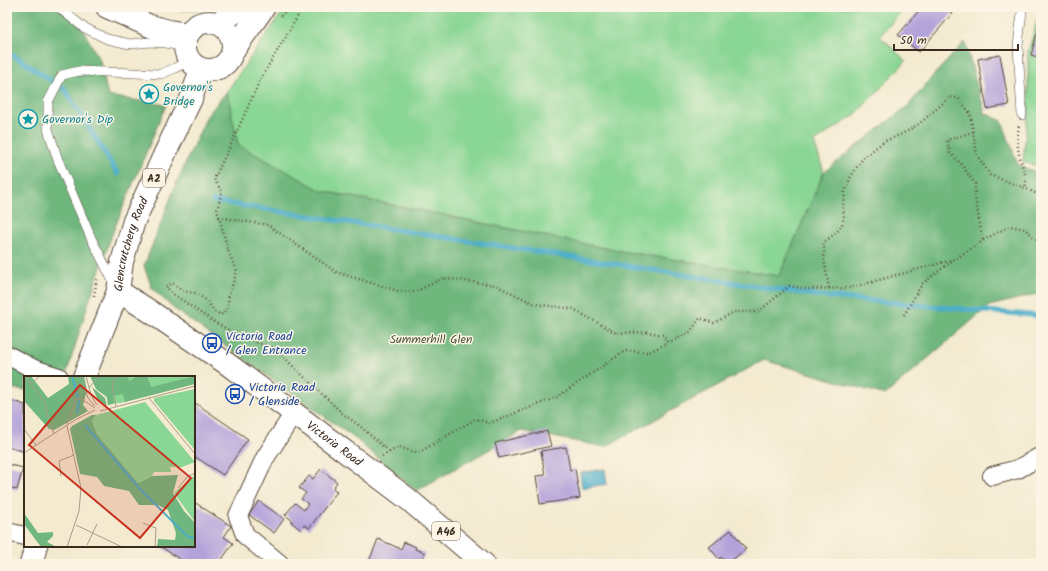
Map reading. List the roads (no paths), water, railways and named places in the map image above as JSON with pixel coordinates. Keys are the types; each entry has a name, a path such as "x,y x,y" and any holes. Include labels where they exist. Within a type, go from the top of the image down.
{"main road":[{"path":"107,7 150,26 169,31 209,70 218,69 225,65 230,58 234,44 229,31 224,27 218,23 205,22 192,28 191,52"},
{"path":"218,23 243,7"},
{"path":"233,50 264,7"},
{"name":"Glencrutchery Road","path":"84,376 118,291 122,262 134,221 191,99 191,52"},
{"name":"Victoria Road","path":"118,291 226,363 408,499 484,564"},
{"path":"31,564 36,547"}],"street":[{"path":"7,355 34,369 56,376"},
{"path":"280,564 245,535 238,516 265,458 294,414"},
{"path":"992,476 1018,469 1041,456"},
{"path":"7,532 24,536"}],"lane":[{"path":"58,7 83,27 107,39 130,44 166,43 191,52"},
{"path":"1022,115 1018,46 1023,7"},
{"path":"118,291 91,238 58,160 48,129 48,102 62,75 79,71 161,74 191,52"}],"water":[{"path":"605,469 607,484 582,488 580,473"}],"waterway":[{"path":"7,51 52,81"},
{"path":"63,87 118,174"},
{"path":"213,201 819,296 1041,316"}],"place":[{"name":"Governor's Bridge","path":"149,94"},
{"name":"Governor's Dip","path":"28,119"},
{"name":"Victoria Road / Glen Entrance","path":"212,343"},
{"name":"Victoria Road / Glenside","path":"235,394"}],"park label":[{"name":"Summerhill Glen","path":"431,339"}]}
